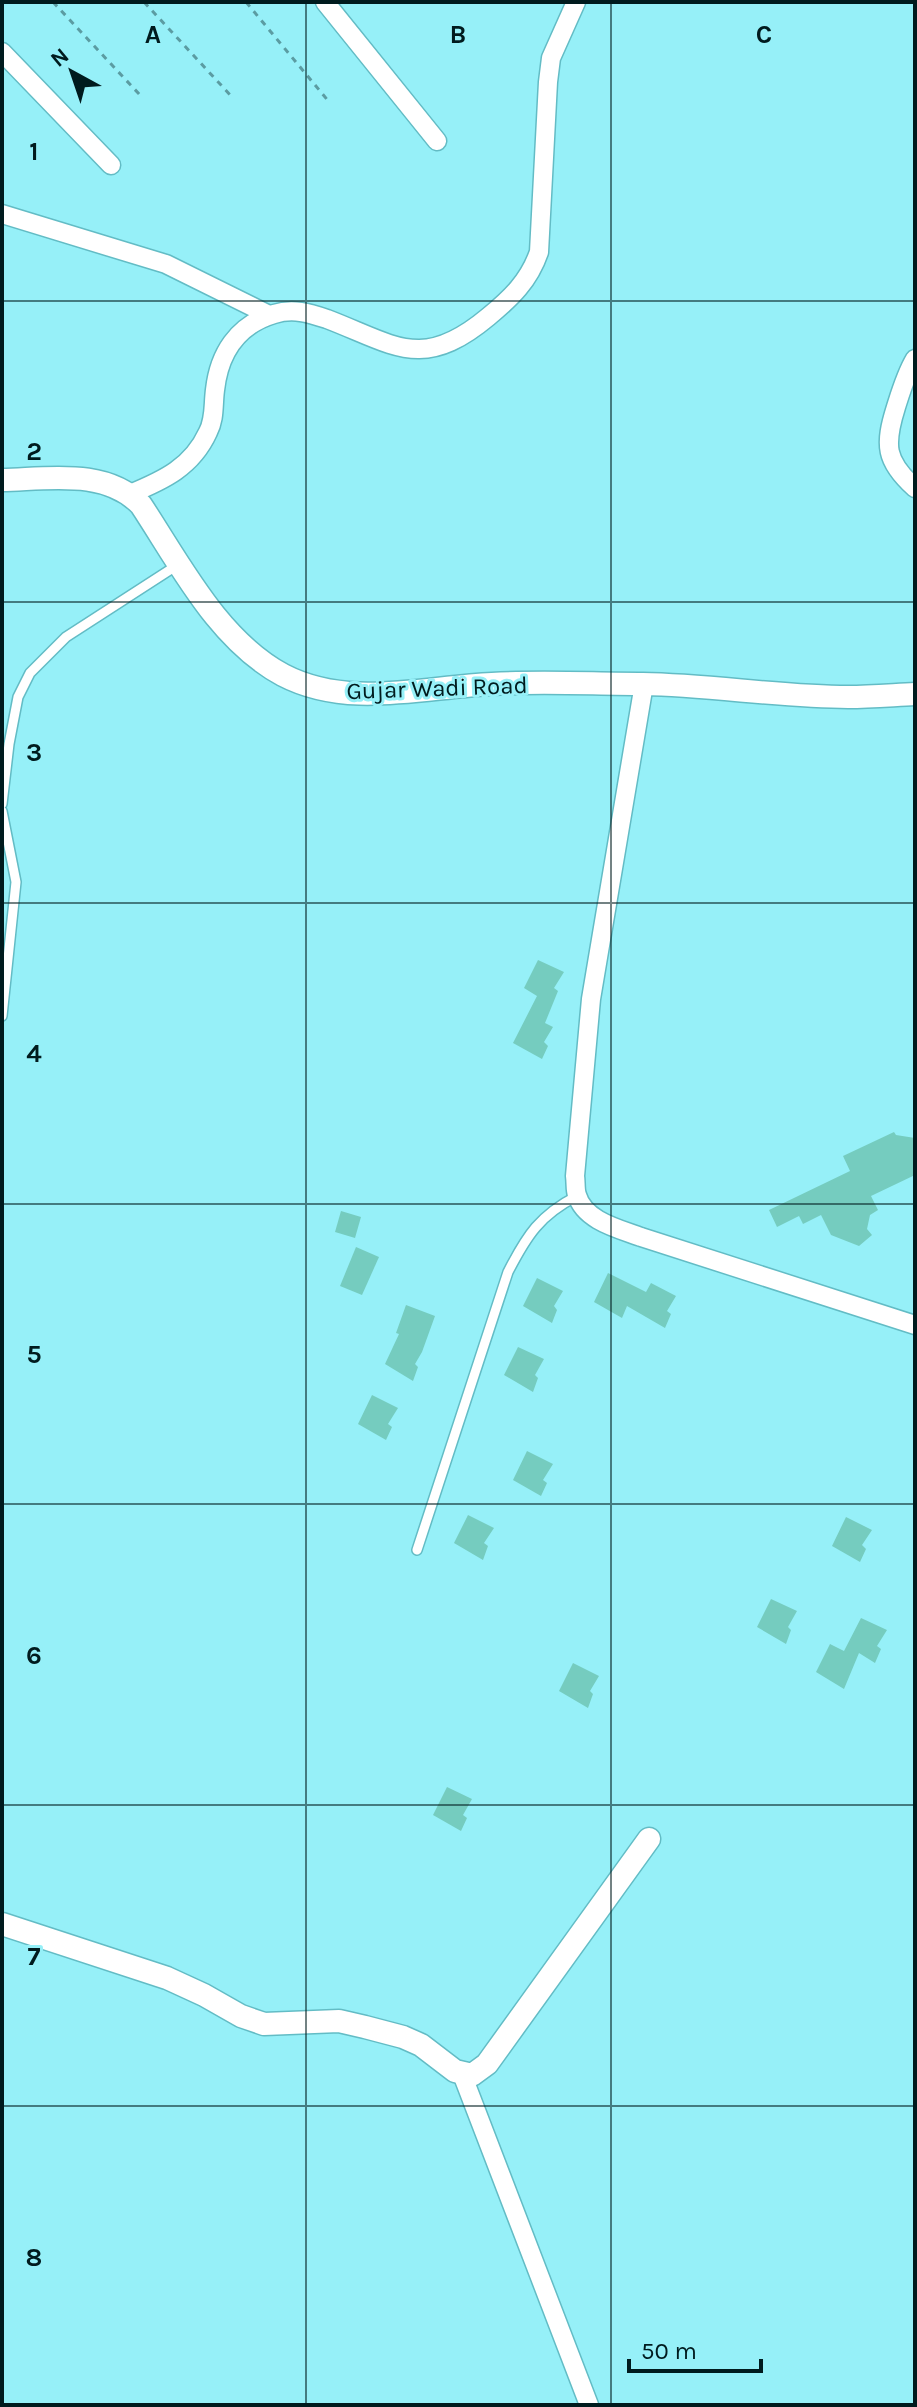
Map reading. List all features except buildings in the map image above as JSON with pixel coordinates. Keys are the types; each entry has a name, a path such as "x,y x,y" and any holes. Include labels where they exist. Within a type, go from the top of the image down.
{"street":[{"path":"325,2 437,141"},
{"path":"2,480 93,480 130,494 173,476 202,445 212,422 220,366 226,348 250,326 269,315 287,310 308,312 403,350 435,349 454,341 480,323 524,284 539,252 551,58 576,2"},
{"path":"2,52 111,165"},
{"path":"2,214 166,264 269,315"},
{"path":"915,359 903,384 887,436 890,457 900,474 915,488"},
{"name":"Gujar Wadi Road","path":"130,494 141,505 216,617 263,663 305,685 363,695 493,684 644,684 847,697 915,694"},
{"path":"644,684 591,999 575,1176 577,1196 583,1207 602,1222 915,1325"},
{"path":"2,1924 167,1978 241,2016 264,2024 339,2021 403,2037 421,2045 445,2066 472,2075 487,2064 649,1839"},
{"path":"462,2074 589,2405"}],"lane":[{"path":"2,804 18,697 30,673 66,637 180,564"},
{"path":"2,811 16,882 2,1016"},
{"path":"417,1550 508,1272 525,1239 539,1221 557,1206 577,1196"}],"path":[{"path":"53,2 140,95"},
{"path":"144,2 233,98"},
{"path":"246,2 330,103"}]}
